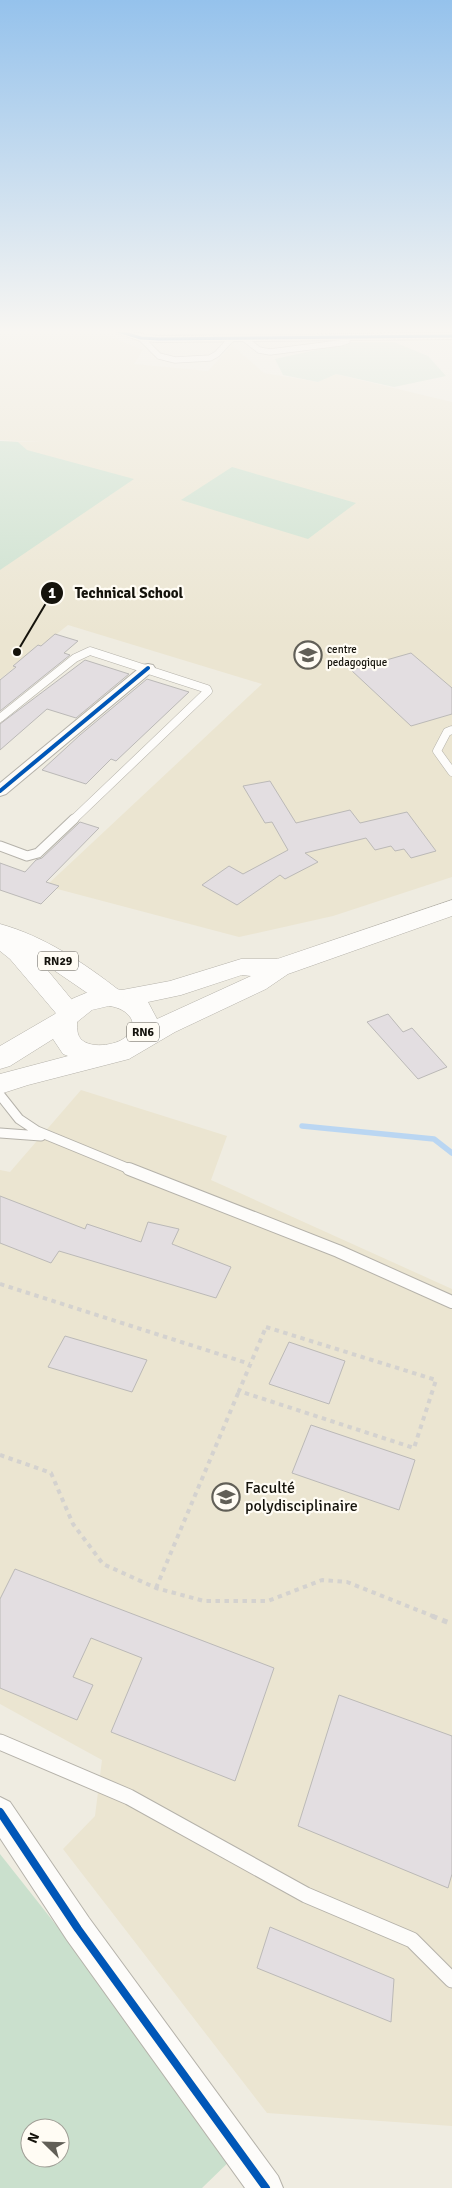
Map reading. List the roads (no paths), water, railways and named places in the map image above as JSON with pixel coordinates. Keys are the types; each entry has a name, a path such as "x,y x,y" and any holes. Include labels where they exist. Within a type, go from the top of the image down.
{"main road":[{"name":"RN6","path":"0,1084 23,1076 113,1054 131,1047 161,1026 255,985 280,968 452,908"},
{"name":"RN29","path":"0,932 15,937 76,971 116,998"},
{"name":"RN29","path":"0,938 19,953 66,1016"},
{"name":"RN6","path":"0,1059 88,1000 116,998 172,989 241,967 280,968"},
{"name":"RN6","path":"116,998 139,1009 144,1016 143,1034 138,1042"},
{"name":"RN6","path":"66,1016 62,1028 69,1044 88,1054 113,1054"}],"street":[{"path":"0,791 148,668"},
{"path":"0,1812 78,1929 266,2188"}],"lane":[{"path":"0,718 85,652 96,652 199,684 207,689 208,692 38,853 27,856 0,846"},
{"path":"452,730 447,732 437,751 452,772"},
{"path":"0,1095 15,1118 45,1136 338,1251 452,1302"},
{"path":"0,1133 45,1136"},
{"path":"0,1742 128,1797 306,1895 412,1940 452,1980"}],"waterway":[{"path":"302,1126 434,1139 452,1153"}],"place":[{"name":"Technical School","path":"17,652"},
{"name":"centre pedagogique","path":"308,655"},
{"name":"Faculté polydisciplinaire","path":"226,1497"}]}
